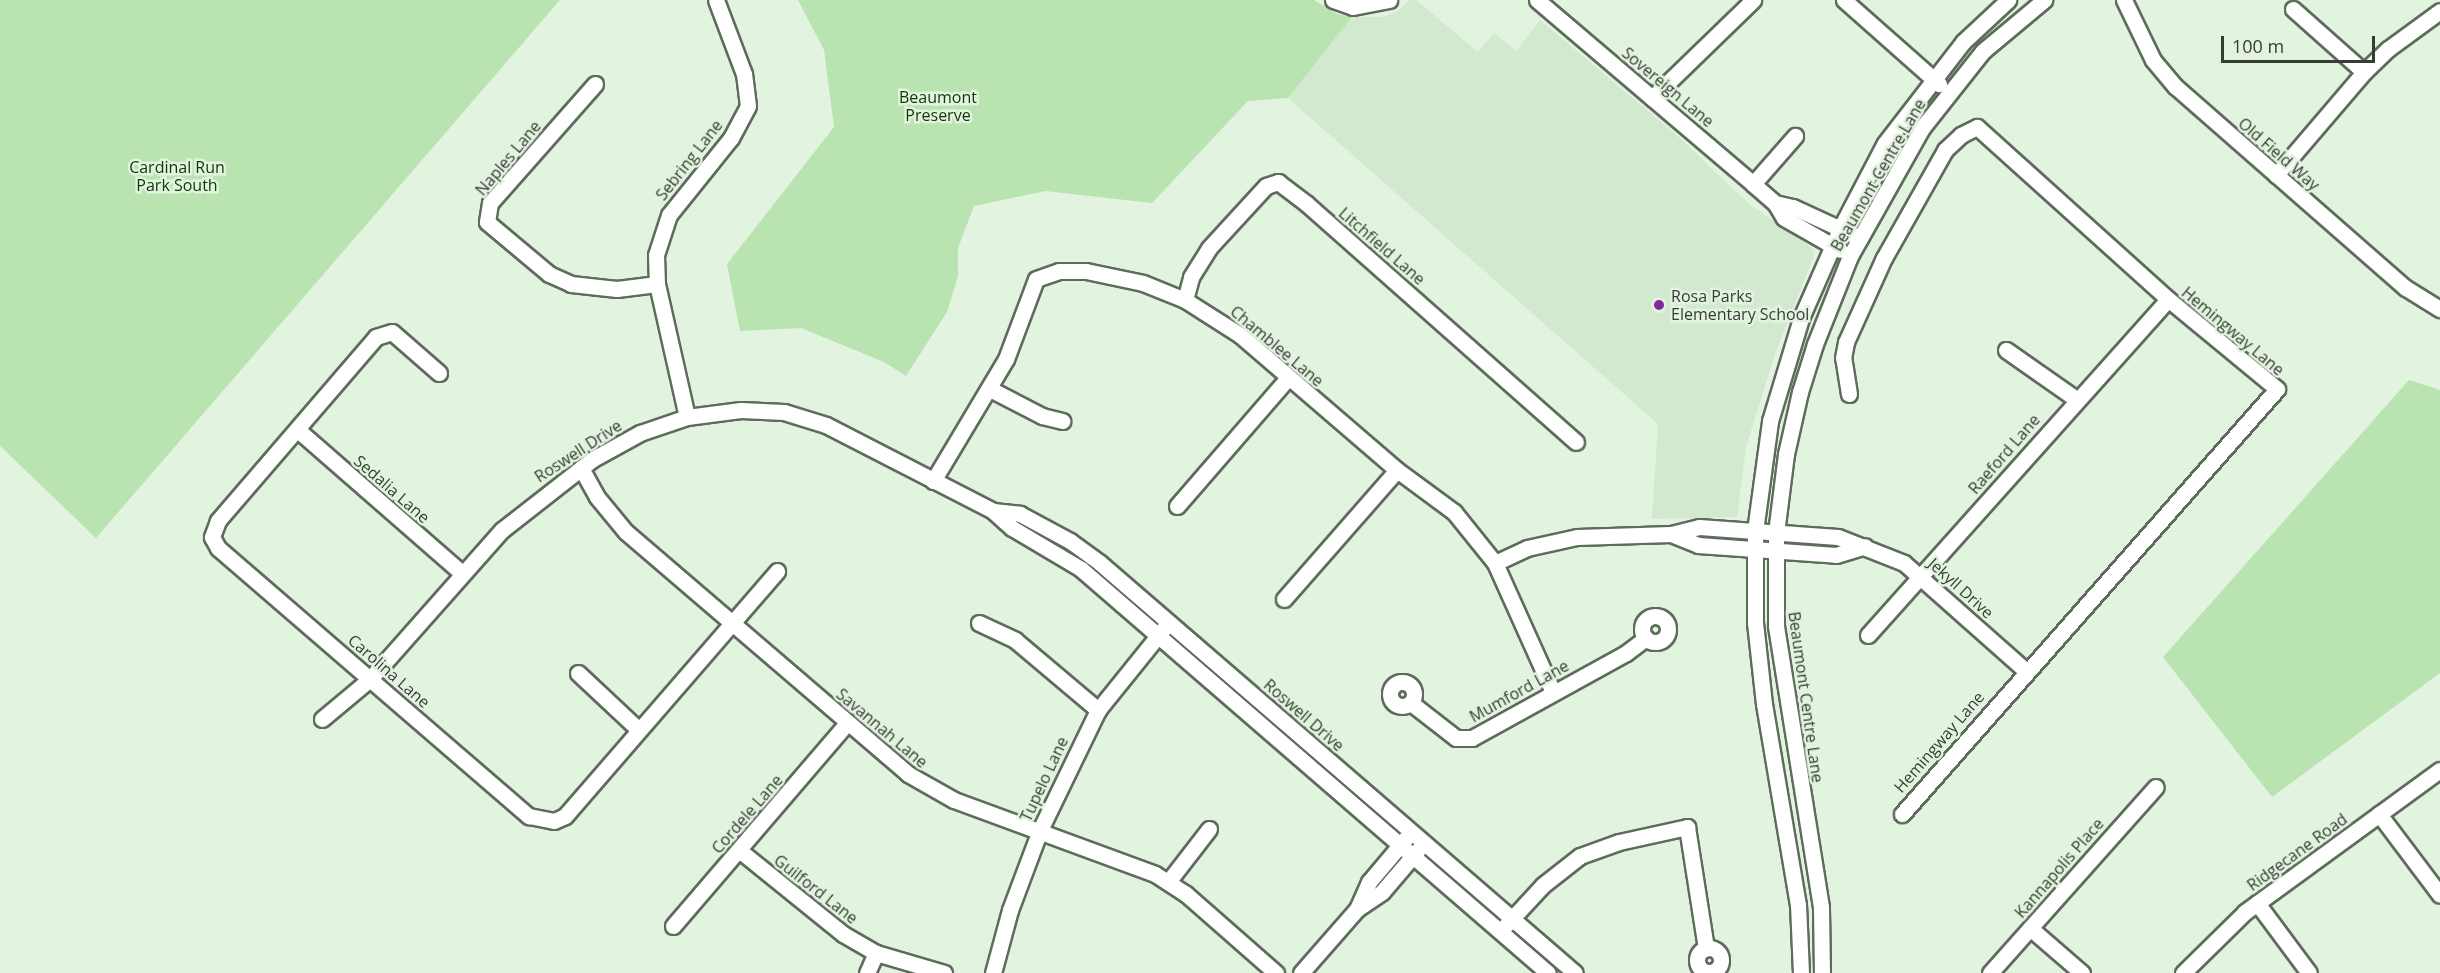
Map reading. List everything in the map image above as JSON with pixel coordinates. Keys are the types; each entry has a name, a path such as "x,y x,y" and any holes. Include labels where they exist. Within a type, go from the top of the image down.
{"street":[{"name":"Sebring Lane","path":"687,417 657,285 656,255 669,215 731,138 748,106 744,75 716,0"},
{"path":"1333,0 1353,7 1389,0"},
{"path":"1652,98 1753,0"},
{"path":"1844,0 1948,92"},
{"name":"Beaumont Centre Lane","path":"1800,973 1798,904 1757,652 1754,549 1763,459 1779,385 1801,318 1840,229 1885,143 1932,77 2008,0"},
{"name":"Beaumont Centre Lane","path":"1822,973 1821,907 1779,662 1774,550 1786,454 1800,392 1815,344 1850,256 1948,92 1989,45 2044,0"},
{"name":"Old Field Way","path":"2124,0 2138,33 2162,73 2406,288 2440,309"},
{"name":"Sovereign Lane","path":"1548,3 1652,98 1775,203 1860,238"},
{"path":"2293,9 2364,72"},
{"path":"2276,175 2364,72 2388,49 2440,11"},
{"name":"Naples Lane","path":"595,84 490,203 487,222 549,274 572,284 617,290 657,285"},
{"name":"Hemingway Lane","path":"1849,394 1843,358 1846,342 1884,258 1945,150 1961,135 1977,128 2168,299 2277,389 2025,670 1902,814"},
{"path":"1754,183 1795,136"},
{"name":"Litchfield Lane","path":"1185,300 1191,277 1209,248 1266,186 1281,184 1576,442"},
{"name":"Sovereign Lane","path":"1775,203 1778,213 1789,222 1850,256"},
{"name":"Chamblee Lane","path":"933,481 990,389 1022,320 1033,284 1044,273 1104,274 1143,283 1185,300 1240,335 1397,470 1454,512 1495,563 1553,692"},
{"name":"Raeford Lane","path":"1868,635 2076,399 2168,299"},
{"name":"Carolina Lane","path":"440,372 392,332 381,333 299,431 218,521 212,537 218,548 530,816 549,821 565,816 777,571"},
{"path":"2006,350 2076,399"},
{"path":"1177,506 1288,378"},
{"path":"990,389 1042,416 1062,422"},
{"name":"Roswell Drive","path":"322,719 370,679 502,530 581,468 640,433 687,417 741,410 784,412 826,425 993,511 1012,528 1081,568 1548,973"},
{"name":"Sedalia Lane","path":"299,431 462,573"},
{"name":"Savannah Lane","path":"581,468 597,498 626,532 847,723 923,785 1144,868 1168,882 1276,973"},
{"path":"1284,599 1397,470"},
{"name":"Roswell Drive","path":"993,511 1020,514 1070,541 1169,622 1575,973"},
{"name":"Jekyll Drive","path":"1495,563 1527,549 1577,537 1671,534 1700,527 1838,537 1904,563 2025,670"},
{"name":"Jekyll Drive","path":"1671,534 1698,545 1836,555 1865,546"},
{"name":"Tupelo Lane","path":"993,973 1010,910 1040,830 1098,710 1169,622"},
{"path":"979,623 1015,640 1098,710"},
{"name":"Mumford Lane","path":"1411,703 1456,738 1467,739 1626,653 1646,638"},
{"path":"578,673 639,730"},
{"name":"Cordele Lane","path":"673,926 847,723"},
{"name":"Ridgecane Road","path":"2183,973 2258,903 2440,770"},
{"name":"Kannapolis Place","path":"1990,973 2156,787"},
{"path":"2379,814 2440,895"},
{"path":"1501,932 1543,885 1580,856 1619,842 1686,827 1706,948"},
{"path":"1168,882 1209,829"},
{"path":"1357,909 1369,882 1412,832"},
{"path":"1301,973 1357,909 1382,892 1424,842"},
{"name":"Guilford Lane","path":"739,850 817,917 876,953 944,973"},
{"path":"2258,903 2309,973"},
{"path":"2030,928 2082,973"},
{"path":"867,973 876,953"}],"shaded area":[{"name":"Rosa Parks Elementary School","path":"1410,0 1416,0 1478,52 1494,33 1516,51 1540,20 1680,138 1748,203 1812,248 1814,256 1775,354 1746,447 1737,517 1652,519 1658,424 1288,98 1352,17 1383,17 1398,11"}],"green space":[{"name":"Cardinal Run Park South","path":"0,0 560,0 96,538 0,446"},
{"name":"Beaumont Preserve","path":"798,0 1314,0 1337,14 1352,17 1288,98 1248,101 1152,203 1045,191 974,206 958,248 958,276 947,312 906,376 884,362 801,328 740,331 727,264 834,127 824,50"},
{"path":"2409,380 2440,390 2440,673 2272,797 2163,657"}],"place":[{"name":"Rosa Parks Elementary School","path":"1659,305"}]}
